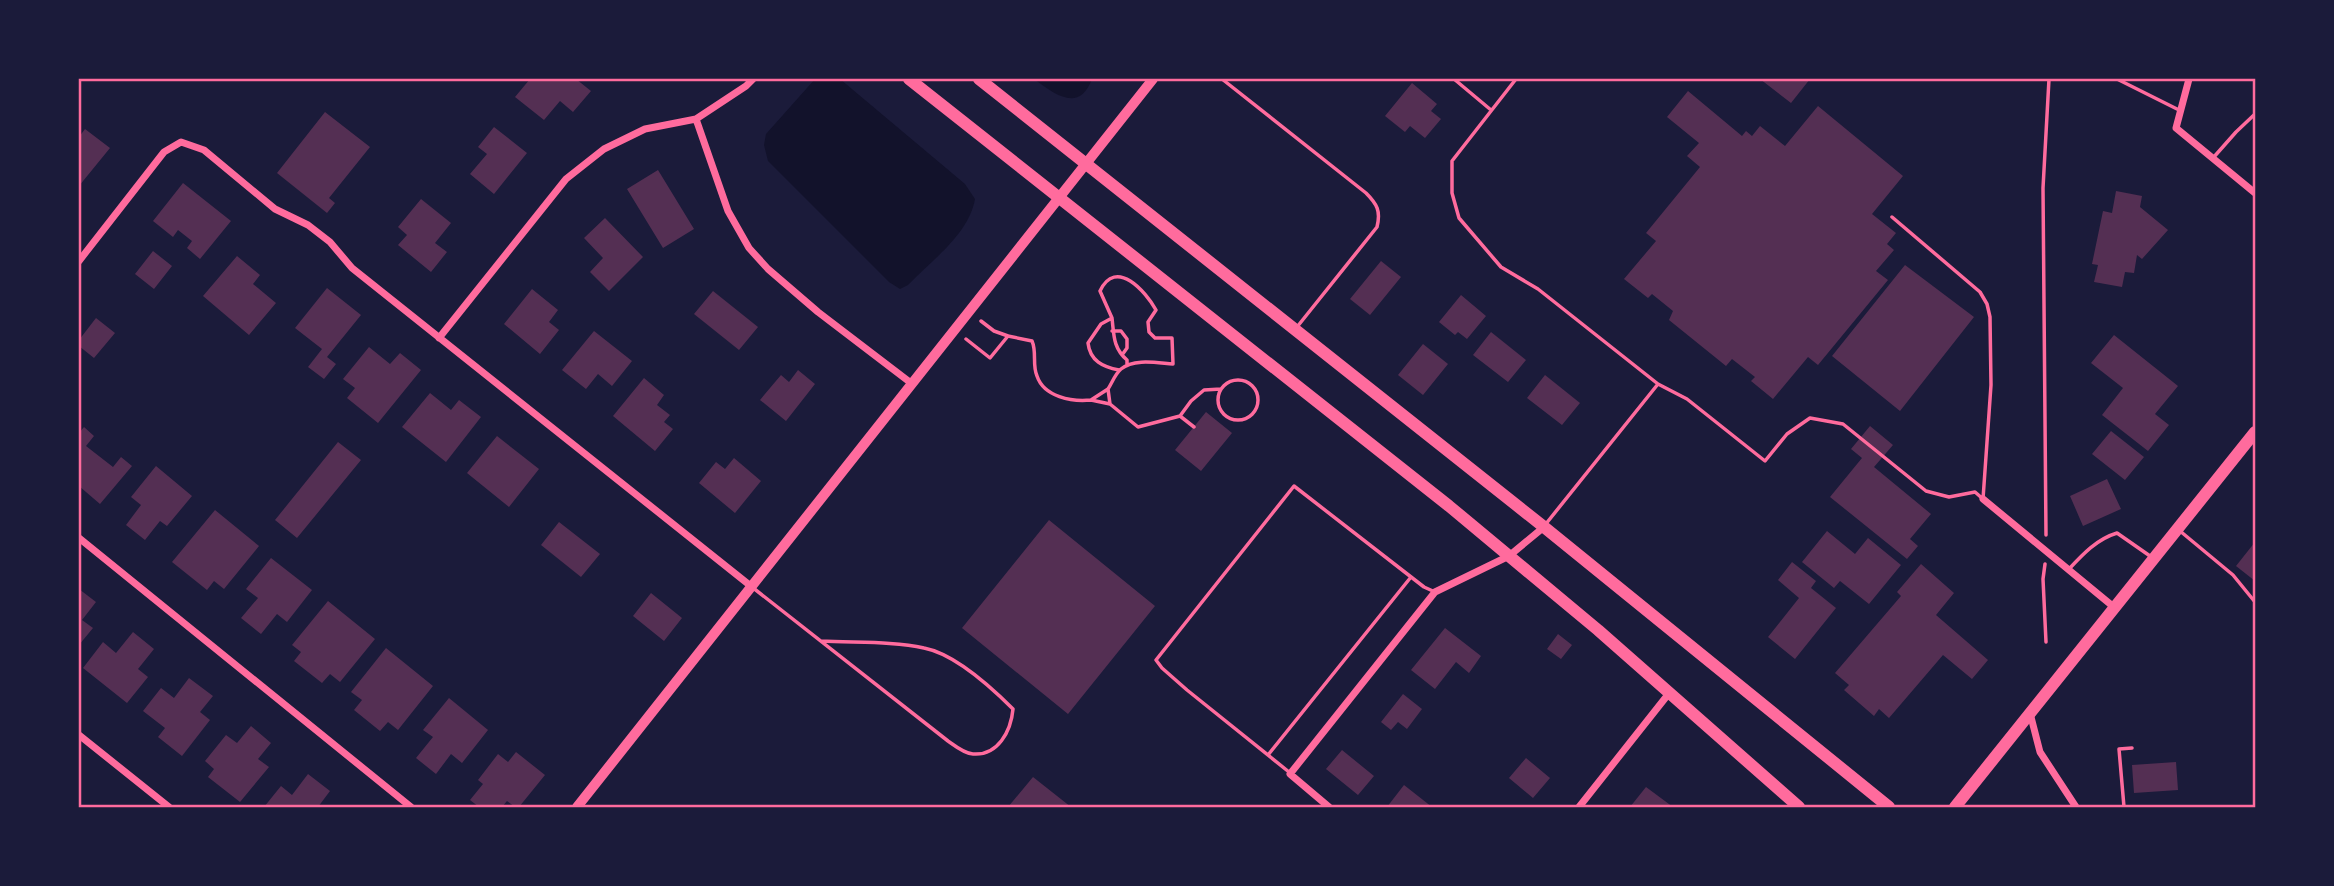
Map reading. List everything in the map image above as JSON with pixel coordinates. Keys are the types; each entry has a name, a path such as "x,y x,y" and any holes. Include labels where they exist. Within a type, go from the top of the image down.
{"main road":[{"path":"909,79 1449,506 1670,692 1799,807"},
{"path":"979,79 1544,527 1889,807"},
{"path":"1955,807 2255,434"}],"street":[{"path":"439,338 566,179 604,149 645,129 696,119 753,79"},
{"path":"577,807 1153,79"},
{"path":"2189,79 2176,128 2255,193"},
{"path":"696,119 728,211 749,248 768,269 818,312 911,383"},
{"path":"79,261 164,152 181,142 204,150 275,209 308,225 330,242 352,268 752,587"},
{"path":"1983,499 2115,608"},
{"path":"1329,807 1290,774 1435,592 1509,556 1544,527"},
{"path":"79,538 411,807"},
{"path":"1579,807 1670,692"},
{"path":"2031,713 2040,752 2076,807"},
{"path":"79,735 169,807"}],"lane":[{"path":"1222,79 1377,204 1380,216 1377,227 1295,329"},
{"path":"1454,79 1490,110"},
{"path":"1516,79 1452,161 1452,193 1459,218 1501,267 1538,289 1658,384 1687,399 1765,461 1787,434 1810,418 1843,424 1926,491 1949,496 1975,492 1983,499"},
{"path":"2119,79 2180,111"},
{"path":"2213,158 2255,114"},
{"path":"1892,217 1980,292 1987,304 1990,317 1991,385 1983,499"},
{"path":"1544,527 1658,384"},
{"path":"1290,774 1187,690 1156,660 1294,486 1424,587 1435,592"},
{"path":"2178,530 2233,575 2255,602"},
{"path":"2068,570 2105,537 2117,533 2155,559"},
{"path":"1268,755 1411,577"},
{"path":"752,587 948,741 970,755 991,752 1002,741 1012,724 1013,709 993,688 949,658 926,648 821,641"},
{"path":"2124,807 2119,749 2132,748"}],"path":[{"path":"2046,540 2043,188 2049,79"},
{"path":"1091,400 1108,389 1119,370 1127,365 1143,362 1173,364 1172,338 1155,338 1149,332 1148,322 1156,310 1142,290 1122,277 1107,279 1100,291 1112,318 1114,339 1127,360 1127,365"},
{"path":"1112,318 1101,324 1090,337 1089,352 1100,364 1119,370"},
{"path":"981,321 994,331 1032,341 1035,347 1037,376 1047,389 1076,402 1091,400 1110,404 1138,427 1180,416 1191,401 1205,390 1221,389 1225,384 1238,379 1251,384 1258,396 1257,409 1248,418 1230,419 1217,400 1221,389"},
{"path":"1112,331 1121,331 1127,340 1127,348 1122,355"},
{"path":"966,339 990,358 1008,336"},
{"path":"1108,389 1110,404"},
{"path":"1180,416 1194,427"},
{"path":"2045,565 2043,579 2046,642"}],"shaded area":[{"path":"815,79 840,79 965,184 975,199 965,224 957,235 908,285 900,289 889,282 768,161 764,145 766,134"},
{"path":"1034,79 1092,79 1081,96 1066,98"}],"building":[{"path":"530,79 576,79 591,91 573,112 560,101 544,120 515,97"},
{"path":"1760,79 1810,79 1791,103"},
{"path":"1412,83 1437,104 1431,111 1441,119 1425,138 1410,126 1405,132 1385,116"},
{"path":"1688,91 1742,136 1746,131 1752,136 1760,126 1785,146 1818,106 1903,176 1872,214 1896,233 1887,244 1894,250 1876,271 1888,280 1818,365 1808,357 1773,399 1751,381 1755,377 1732,359 1726,366 1669,320 1673,311 1652,294 1648,298 1624,279 1656,241 1646,233 1700,167 1687,156 1699,143 1667,117"},
{"path":"325,112 370,147 329,198 335,203 327,213 277,173"},
{"path":"494,127 527,153 494,194 470,174 487,154 478,147"},
{"path":"85,129 110,148 79,186 79,137"},
{"path":"658,170 694,229 663,248 627,189"},
{"path":"183,183 231,221 200,259 187,248 192,241 178,230 173,237 153,221"},
{"path":"2116,191 2142,196 2140,207 2168,230 2142,259 2137,255 2134,273 2125,272 2122,287 2094,282 2098,265 2092,264 2103,211 2112,213"},
{"path":"421,199 451,223 435,243 447,252 431,272 398,245 407,235 398,227"},
{"path":"605,218 643,257 609,291 590,272 603,258 584,238"},
{"path":"153,251 172,266 154,289 135,274"},
{"path":"237,256 260,275 253,284 276,303 249,335 203,296"},
{"path":"1381,261 1401,277 1370,315 1350,299"},
{"path":"1905,265 1974,317 1900,411 1832,356"},
{"path":"327,288 361,315 327,357 336,364 324,379 308,367 322,349 295,328"},
{"path":"532,289 558,310 549,322 559,330 540,354 504,324"},
{"path":"713,291 758,327 739,350 694,314"},
{"path":"1461,295 1486,316 1467,339 1458,332 1455,335 1439,322"},
{"path":"96,318 115,333 94,358 79,346 79,340"},
{"path":"594,331 632,361 612,386 598,374 586,389 562,370"},
{"path":"1491,332 1526,360 1508,382 1473,355"},
{"path":"2114,335 2178,386 2155,414 2169,425 2148,451 2102,415 2123,388 2091,363"},
{"path":"1423,344 1448,364 1423,395 1398,375"},
{"path":"369,347 390,364 400,353 421,370 378,423 347,398 355,388 343,379"},
{"path":"798,370 815,384 786,421 760,400 781,375 789,382"},
{"path":"1545,375 1580,403 1562,425 1527,398"},
{"path":"644,378 664,395 657,405 670,415 664,422 673,429 655,451 613,416"},
{"path":"430,393 451,410 459,400 481,417 446,462 402,427"},
{"path":"1206,412 1232,433 1201,471 1175,450"},
{"path":"1870,426 1893,445 1874,467 1931,514 1910,539 1918,546 1907,559 1830,497 1862,458 1851,449"},
{"path":"84,427 94,436 86,446 113,467 121,457 132,466 100,504 79,486 79,433"},
{"path":"2111,431 2144,457 2125,480 2092,454"},
{"path":"497,436 539,469 509,507 467,473"},
{"path":"338,442 361,460 297,538 275,520"},
{"path":"734,458 761,481 735,513 699,483 716,462 725,469"},
{"path":"156,466 192,496 167,526 160,521 145,540 126,525 141,505 131,497"},
{"path":"2107,479 2121,509 2083,526 2070,496"},
{"path":"215,510 259,546 224,589 214,581 207,590 172,562"},
{"path":"1049,520 1155,606 1068,714 962,628"},
{"path":"559,522 600,554 581,577 541,545"},
{"path":"1827,531 1855,554 1868,538 1901,565 1869,604 1840,581 1834,588 1802,562"},
{"path":"2255,542 2255,581 2236,566"},
{"path":"271,558 312,590 287,622 277,614 261,634 241,618 258,598 246,589"},
{"path":"1792,562 1816,581 1811,588 1836,608 1795,659 1768,637 1799,598 1778,580"},
{"path":"1921,564 1954,593 1936,615 1988,660 1972,679 1943,655 1889,718 1879,709 1874,716 1844,690 1849,685 1835,673 1901,596 1897,592"},
{"path":"79,589 96,602 82,620 93,628 79,645"},
{"path":"651,593 682,618 664,641 633,616"},
{"path":"328,601 375,639 340,682 330,674 322,683 294,661 301,652 292,645"},
{"path":"1445,628 1481,656 1469,673 1456,662 1435,689 1411,670"},
{"path":"133,632 154,649 138,669 148,677 127,703 83,668 103,642 116,653"},
{"path":"1558,634 1572,645 1561,659 1547,649"},
{"path":"386,648 433,686 398,730 388,722 380,731 354,710 362,700 351,692"},
{"path":"189,678 213,696 200,712 210,720 182,756 158,737 165,728 143,711 161,688 174,698"},
{"path":"1403,694 1422,709 1407,729 1398,722 1391,730 1381,722"},
{"path":"449,698 488,730 462,763 451,754 436,774 416,758 433,737 423,730"},
{"path":"251,726 271,743 258,759 269,767 240,802 208,777 214,769 205,761 226,735 237,743"},
{"path":"1342,750 1374,776 1358,795 1326,769"},
{"path":"516,752 545,775 519,807 507,801 502,807 479,807 470,800 483,784 478,780 498,754 508,762"},
{"path":"1526,758 1550,778 1533,798 1509,778"},
{"path":"2176,762 2178,790 2134,793 2132,765"},
{"path":"308,774 330,791 318,807 264,807 281,786 292,795"},
{"path":"1033,777 1071,807 1008,807"},
{"path":"1404,785 1432,807 1387,807"},
{"path":"1646,787 1673,807 1630,807"}]}
